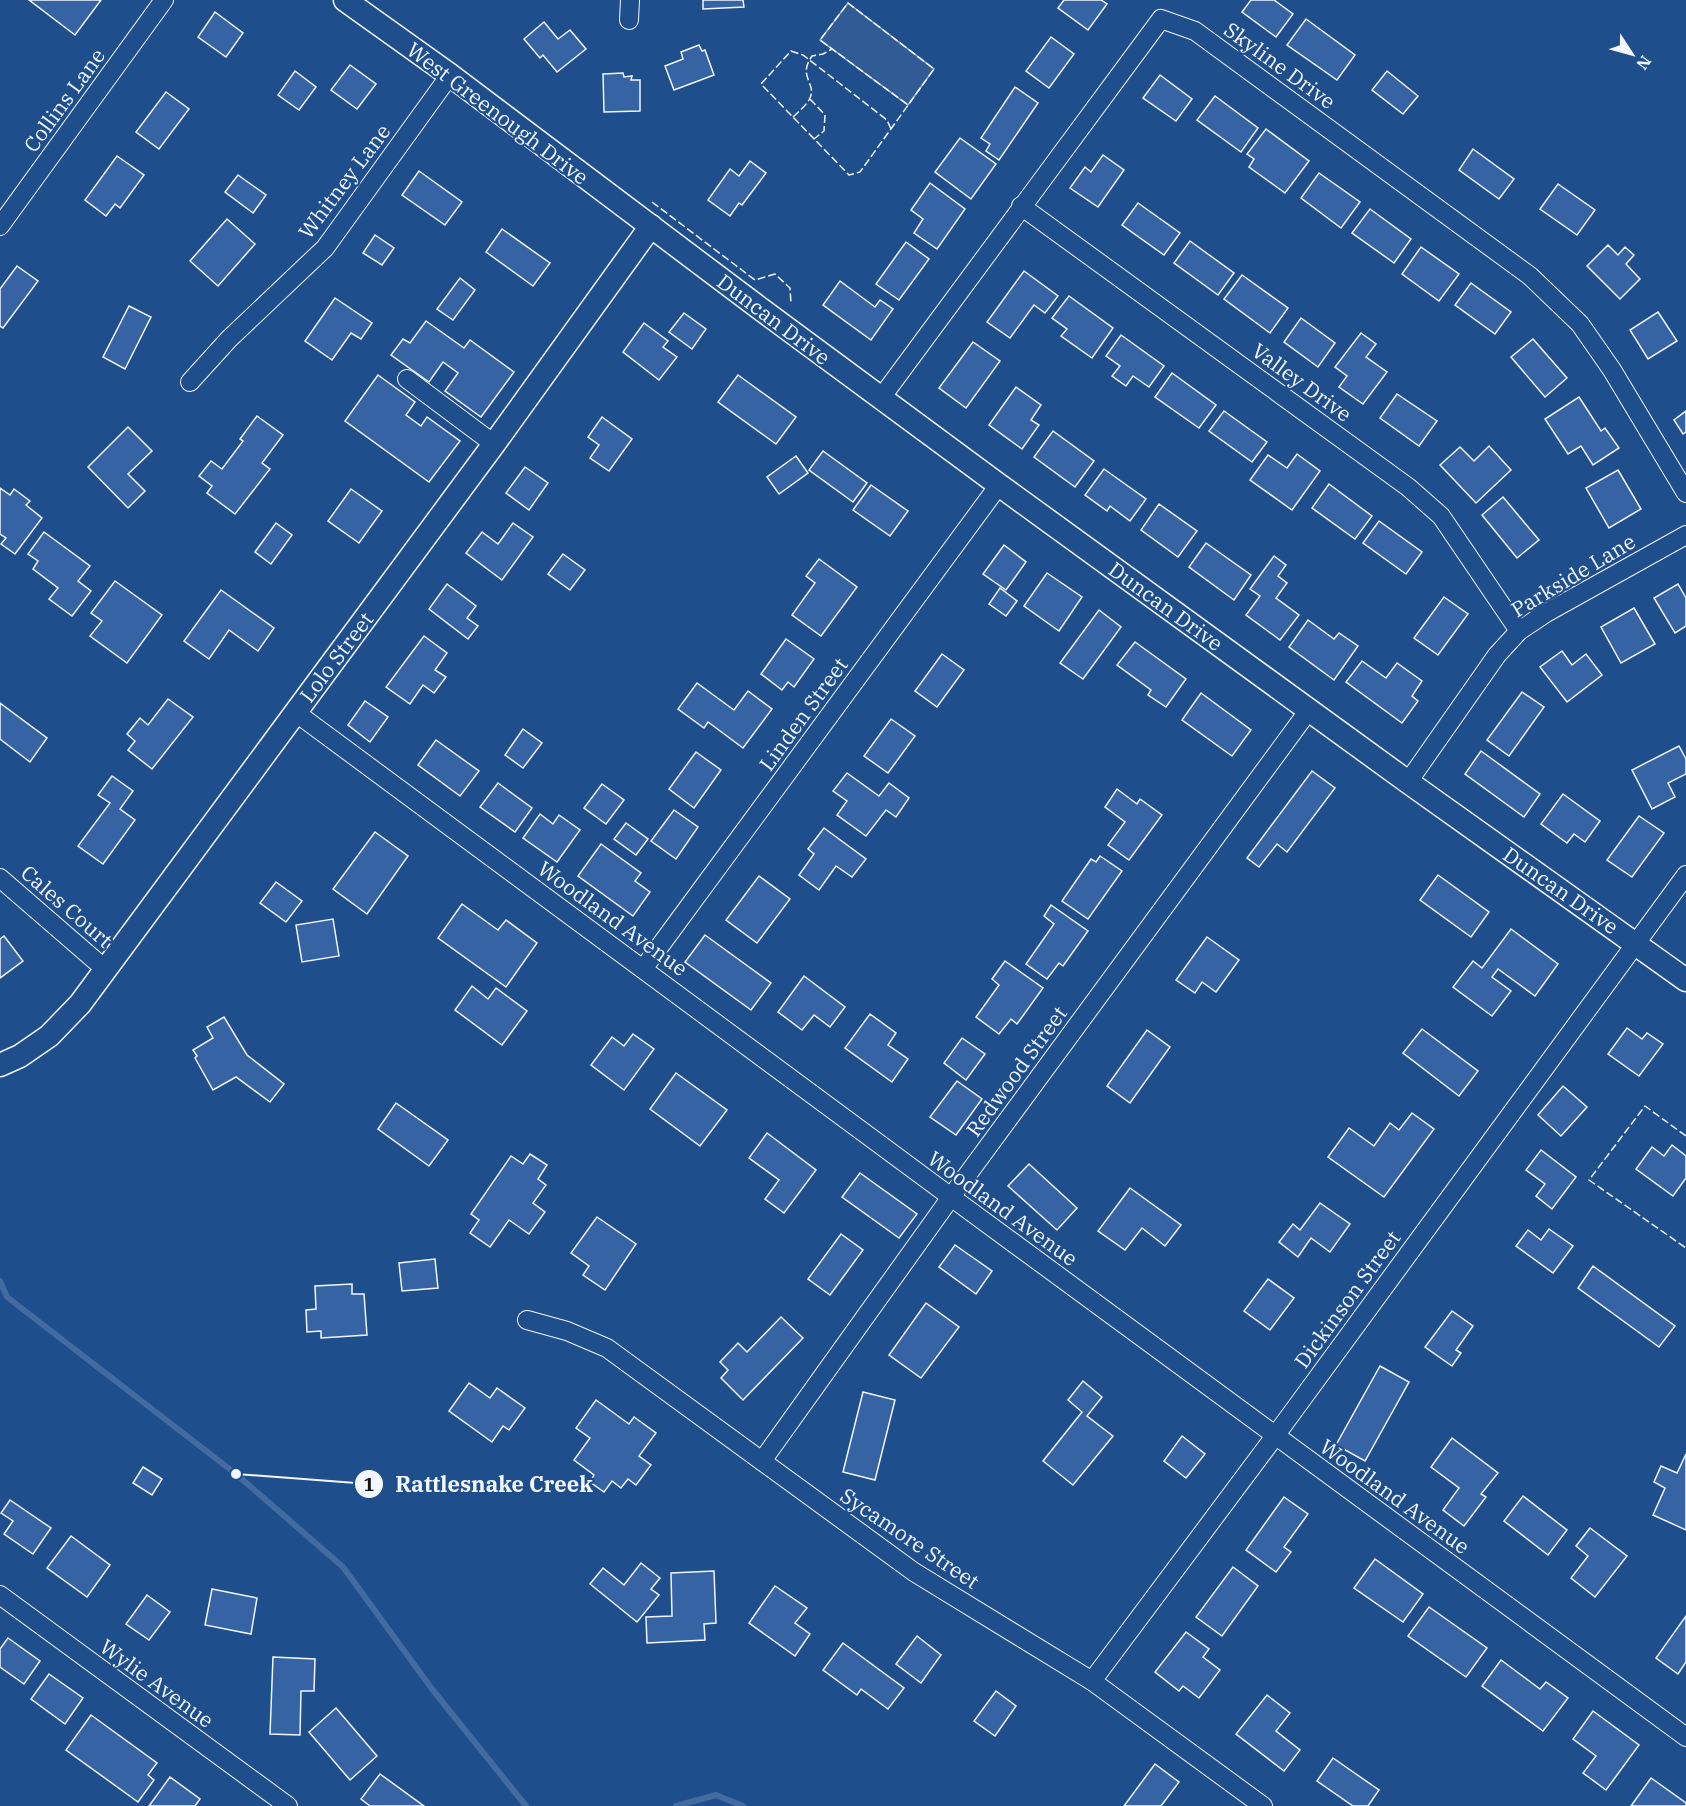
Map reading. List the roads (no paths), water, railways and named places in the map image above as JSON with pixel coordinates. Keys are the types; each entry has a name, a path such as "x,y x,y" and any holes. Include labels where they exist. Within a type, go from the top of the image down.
{"street":[{"name":"Collins Lane","path":"0,226 164,0"},
{"name":"West Greenough Drive","path":"345,0 450,75 651,226"},
{"path":"629,20 630,0"},
{"name":"Skyline Drive","path":"881,398 1161,19 1195,31 1530,276 1580,324 1612,370 1686,492"},
{"name":"Whitney Lane","path":"190,382 229,339 325,248 450,75"},
{"name":"Valley Drive","path":"1021,206 1408,487 1441,516 1519,631"},
{"name":"Duncan Drive","path":"651,226 999,485 1408,782 1686,980"},
{"name":"Lolo Street","path":"0,1065 20,1056 50,1036 80,1004 494,444 651,226"},
{"path":"407,379 494,444"},
{"name":"Linden Street","path":"643,969 999,485"},
{"name":"Parkside Lane","path":"1408,782 1497,655 1519,631 1546,613 1686,535"},
{"name":"Redwood Street","path":"762,1461 951,1197 1309,710"},
{"name":"Woodland Avenue","path":"295,712 1686,1737"},
{"name":"Dickinson Street","path":"1092,1681 1275,1436 1686,875"},
{"name":"Cales Court","path":"0,878 105,969"},
{"name":"Sycamore Street","path":"527,1320 567,1331 607,1348 914,1572 1092,1681 1263,1806"},
{"name":"Wylie Avenue","path":"0,1595 288,1806"}],"waterway":[{"path":"0,1281 7,1297 236,1474 343,1567 432,1689 526,1806"},
{"path":"676,1806 716,1795 743,1806"}],"place":[{"name":"Rattlesnake Creek","path":"236,1474"}]}
